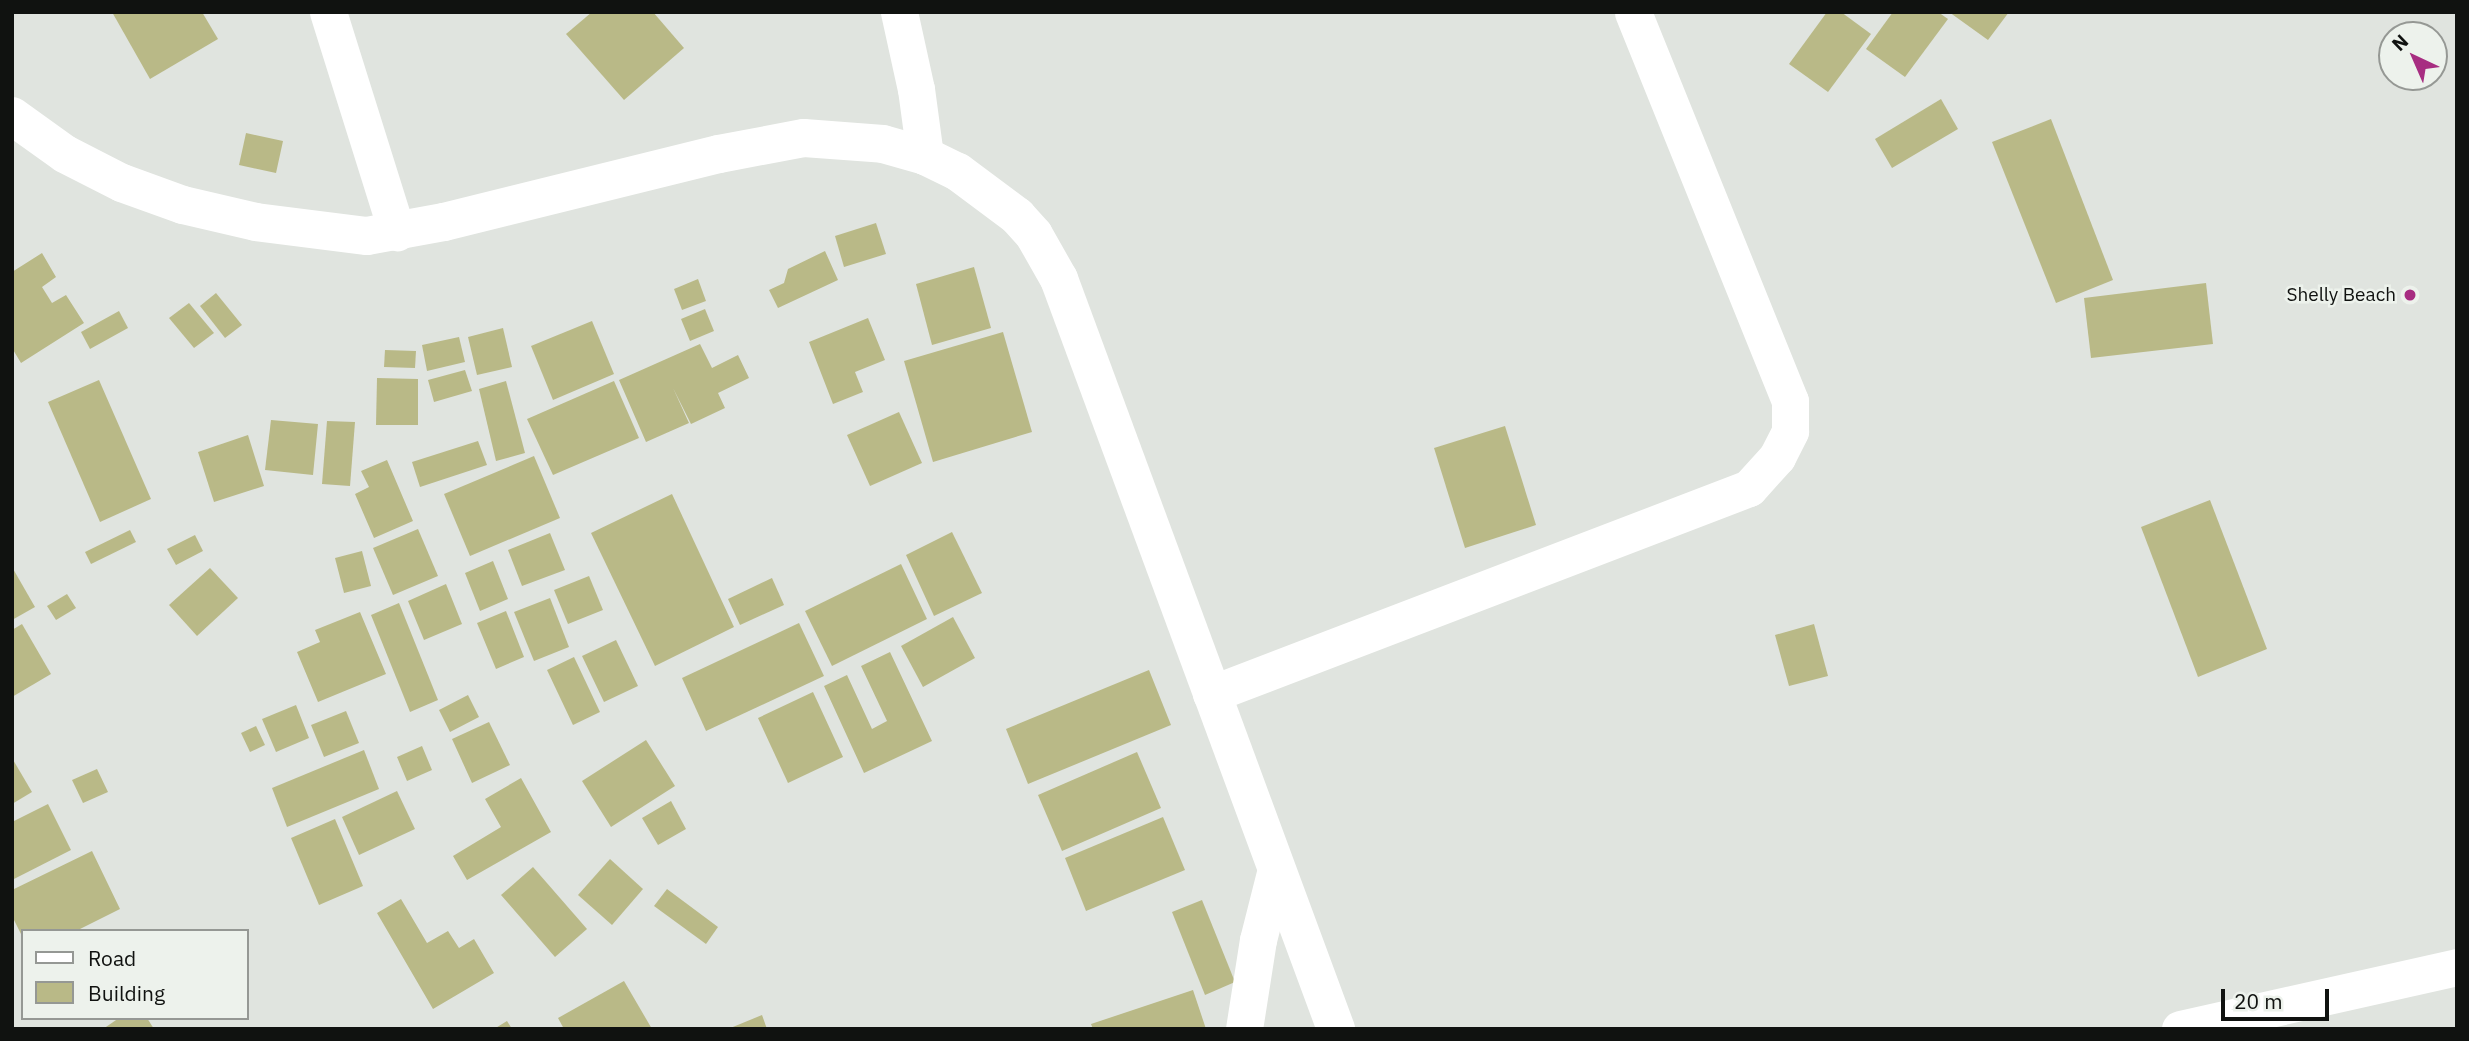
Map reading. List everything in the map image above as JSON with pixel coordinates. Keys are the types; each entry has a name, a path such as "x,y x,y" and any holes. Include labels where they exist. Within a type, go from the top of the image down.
{"street":[{"path":"328,12 397,232"},
{"path":"899,12 916,89 925,156"},
{"path":"1211,694 1674,519 1749,488 1777,457 1790,431 1790,401 1633,12"},
{"path":"12,116 65,153 122,183 183,205 256,222 367,236 397,232 719,154 804,138 883,144 925,156 958,172 1017,216 1048,257 1071,310 1336,1029"},
{"path":"1244,1029 1258,940 1276,869"},
{"path":"2180,1029 2457,967"}],"building":[{"path":"112,12 202,12 218,39 150,79"},
{"path":"592,12 653,12 684,48 624,100 566,34"},
{"path":"1827,12 1841,12 1871,34 1828,92 1789,64"},
{"path":"1893,12 1938,12 1948,19 1905,77 1866,49"},
{"path":"1949,12 2009,12 1988,40"},
{"path":"1941,99 1958,129 1892,168 1875,139"},
{"path":"2051,119 2113,280 2056,303 1992,142"},
{"path":"246,133 283,141 276,173 239,165"},
{"path":"876,223 886,254 844,267 835,236"},
{"path":"825,251 838,280 778,308 769,290 784,283 788,269"},
{"path":"42,253 56,277 42,287 52,303 66,295 84,323 21,363 12,348 12,272"},
{"path":"974,267 991,328 932,345 916,284"},
{"path":"698,279 706,301 682,310 674,289"},
{"path":"2206,283 2213,344 2091,358 2084,298"},
{"path":"216,293 242,325 225,338 200,306"},
{"path":"189,303 214,333 194,348 169,318"},
{"path":"705,309 714,331 690,341 681,319"},
{"path":"119,311 128,328 90,349 81,332"},
{"path":"868,318 885,360 855,372 863,392 833,404 809,342"},
{"path":"592,321 614,374 553,400 531,346"},
{"path":"503,328 512,367 477,375 468,337"},
{"path":"1003,332 1032,432 933,462 904,361"},
{"path":"459,337 465,362 427,371 422,345"},
{"path":"700,344 712,368 738,355 749,378 718,393 725,408 691,424 673,388 689,423 646,442 619,380"},
{"path":"385,350 416,351 415,368 384,367"},
{"path":"465,370 472,391 434,402 428,380"},
{"path":"377,378 418,379 418,425 376,425"},
{"path":"99,380 151,499 100,522 48,402"},
{"path":"506,381 525,453 496,461 479,389"},
{"path":"614,381 639,438 553,475 527,419"},
{"path":"899,412 922,463 870,486 847,435"},
{"path":"271,420 318,424 313,475 265,470"},
{"path":"327,421 355,422 350,486 322,484"},
{"path":"1505,426 1536,525 1465,548 1434,448"},
{"path":"248,435 264,486 214,502 198,452"},
{"path":"478,441 487,465 420,487 412,462"},
{"path":"534,456 560,518 470,556 444,494"},
{"path":"387,460 413,521 374,538 355,494 369,487 361,471"},
{"path":"672,494 734,627 655,666 591,533"},
{"path":"2210,500 2267,649 2198,677 2141,527"},
{"path":"418,529 438,576 393,595 373,548"},
{"path":"130,530 136,542 91,564 85,552"},
{"path":"952,532 982,593 934,616 906,555"},
{"path":"550,533 565,570 522,586 508,550"},
{"path":"195,535 203,551 176,565 167,549"},
{"path":"362,551 371,586 344,593 335,558"},
{"path":"493,561 508,599 480,611 465,573"},
{"path":"901,564 927,619 832,666 805,611"},
{"path":"12,567 35,607 12,620"},
{"path":"210,568 238,598 197,636 169,605"},
{"path":"589,576 603,610 568,624 554,590"},
{"path":"772,578 784,605 740,625 728,599"},
{"path":"446,584 462,624 424,640 408,601"},
{"path":"67,594 76,608 56,620 47,606"},
{"path":"550,598 569,647 534,661 514,612"},
{"path":"399,603 438,700 410,712 371,615"},
{"path":"506,611 524,657 496,669 477,623"},
{"path":"360,612 386,674 318,702 297,652 320,642 315,630"},
{"path":"953,617 975,658 923,687 901,646"},
{"path":"799,623 824,676 706,731 682,678"},
{"path":"22,624 51,674 12,697 12,630"},
{"path":"1814,624 1828,676 1789,686 1775,635"},
{"path":"616,640 638,686 604,702 582,656"},
{"path":"890,652 932,741 864,773 824,686 847,675 872,729 887,721 861,666"},
{"path":"574,657 600,712 573,725 547,670"},
{"path":"1149,670 1171,725 1028,784 1006,729"},
{"path":"813,692 843,757 788,783 758,718"},
{"path":"468,695 479,717 450,732 439,710"},
{"path":"296,705 309,738 276,752 262,719"},
{"path":"346,711 359,743 324,757 311,725"},
{"path":"489,722 510,765 472,783 452,739"},
{"path":"256,726 265,745 250,752 241,733"},
{"path":"646,740 675,786 611,827 582,781"},
{"path":"422,746 432,770 407,781 397,757"},
{"path":"364,750 379,789 287,827 272,788"},
{"path":"1137,752 1161,808 1062,851 1038,795"},
{"path":"12,758 32,792 12,804"},
{"path":"97,769 108,792 83,803 72,780"},
{"path":"521,778 551,832 467,880 453,856 501,827 485,799"},
{"path":"397,791 415,829 359,855 342,817"},
{"path":"671,801 686,829 658,845 642,818"},
{"path":"48,804 71,850 12,880 12,822"},
{"path":"1163,817 1185,870 1086,911 1065,858"},
{"path":"335,819 363,886 319,905 291,838"},
{"path":"92,851 120,909 80,929 21,929 21,934 12,916 12,890"},
{"path":"610,859 643,889 612,925 578,895"},
{"path":"533,867 587,929 555,957 501,895"},
{"path":"667,889 718,927 706,944 654,906"},
{"path":"401,899 427,943 448,931 459,948 474,939 494,973 433,1009 377,913"},
{"path":"1202,900 1235,982 1205,995 1172,912"},
{"path":"624,981 652,1029 564,1029 558,1018"},
{"path":"1193,990 1206,1029 1093,1029 1091,1024"},
{"path":"762,1015 767,1029 728,1029"},
{"path":"116,1020 148,1020 154,1029 103,1029"},
{"path":"507,1021 512,1029 494,1029"}],"place":[{"name":"Shelly Beach","path":"2410,295"}]}
